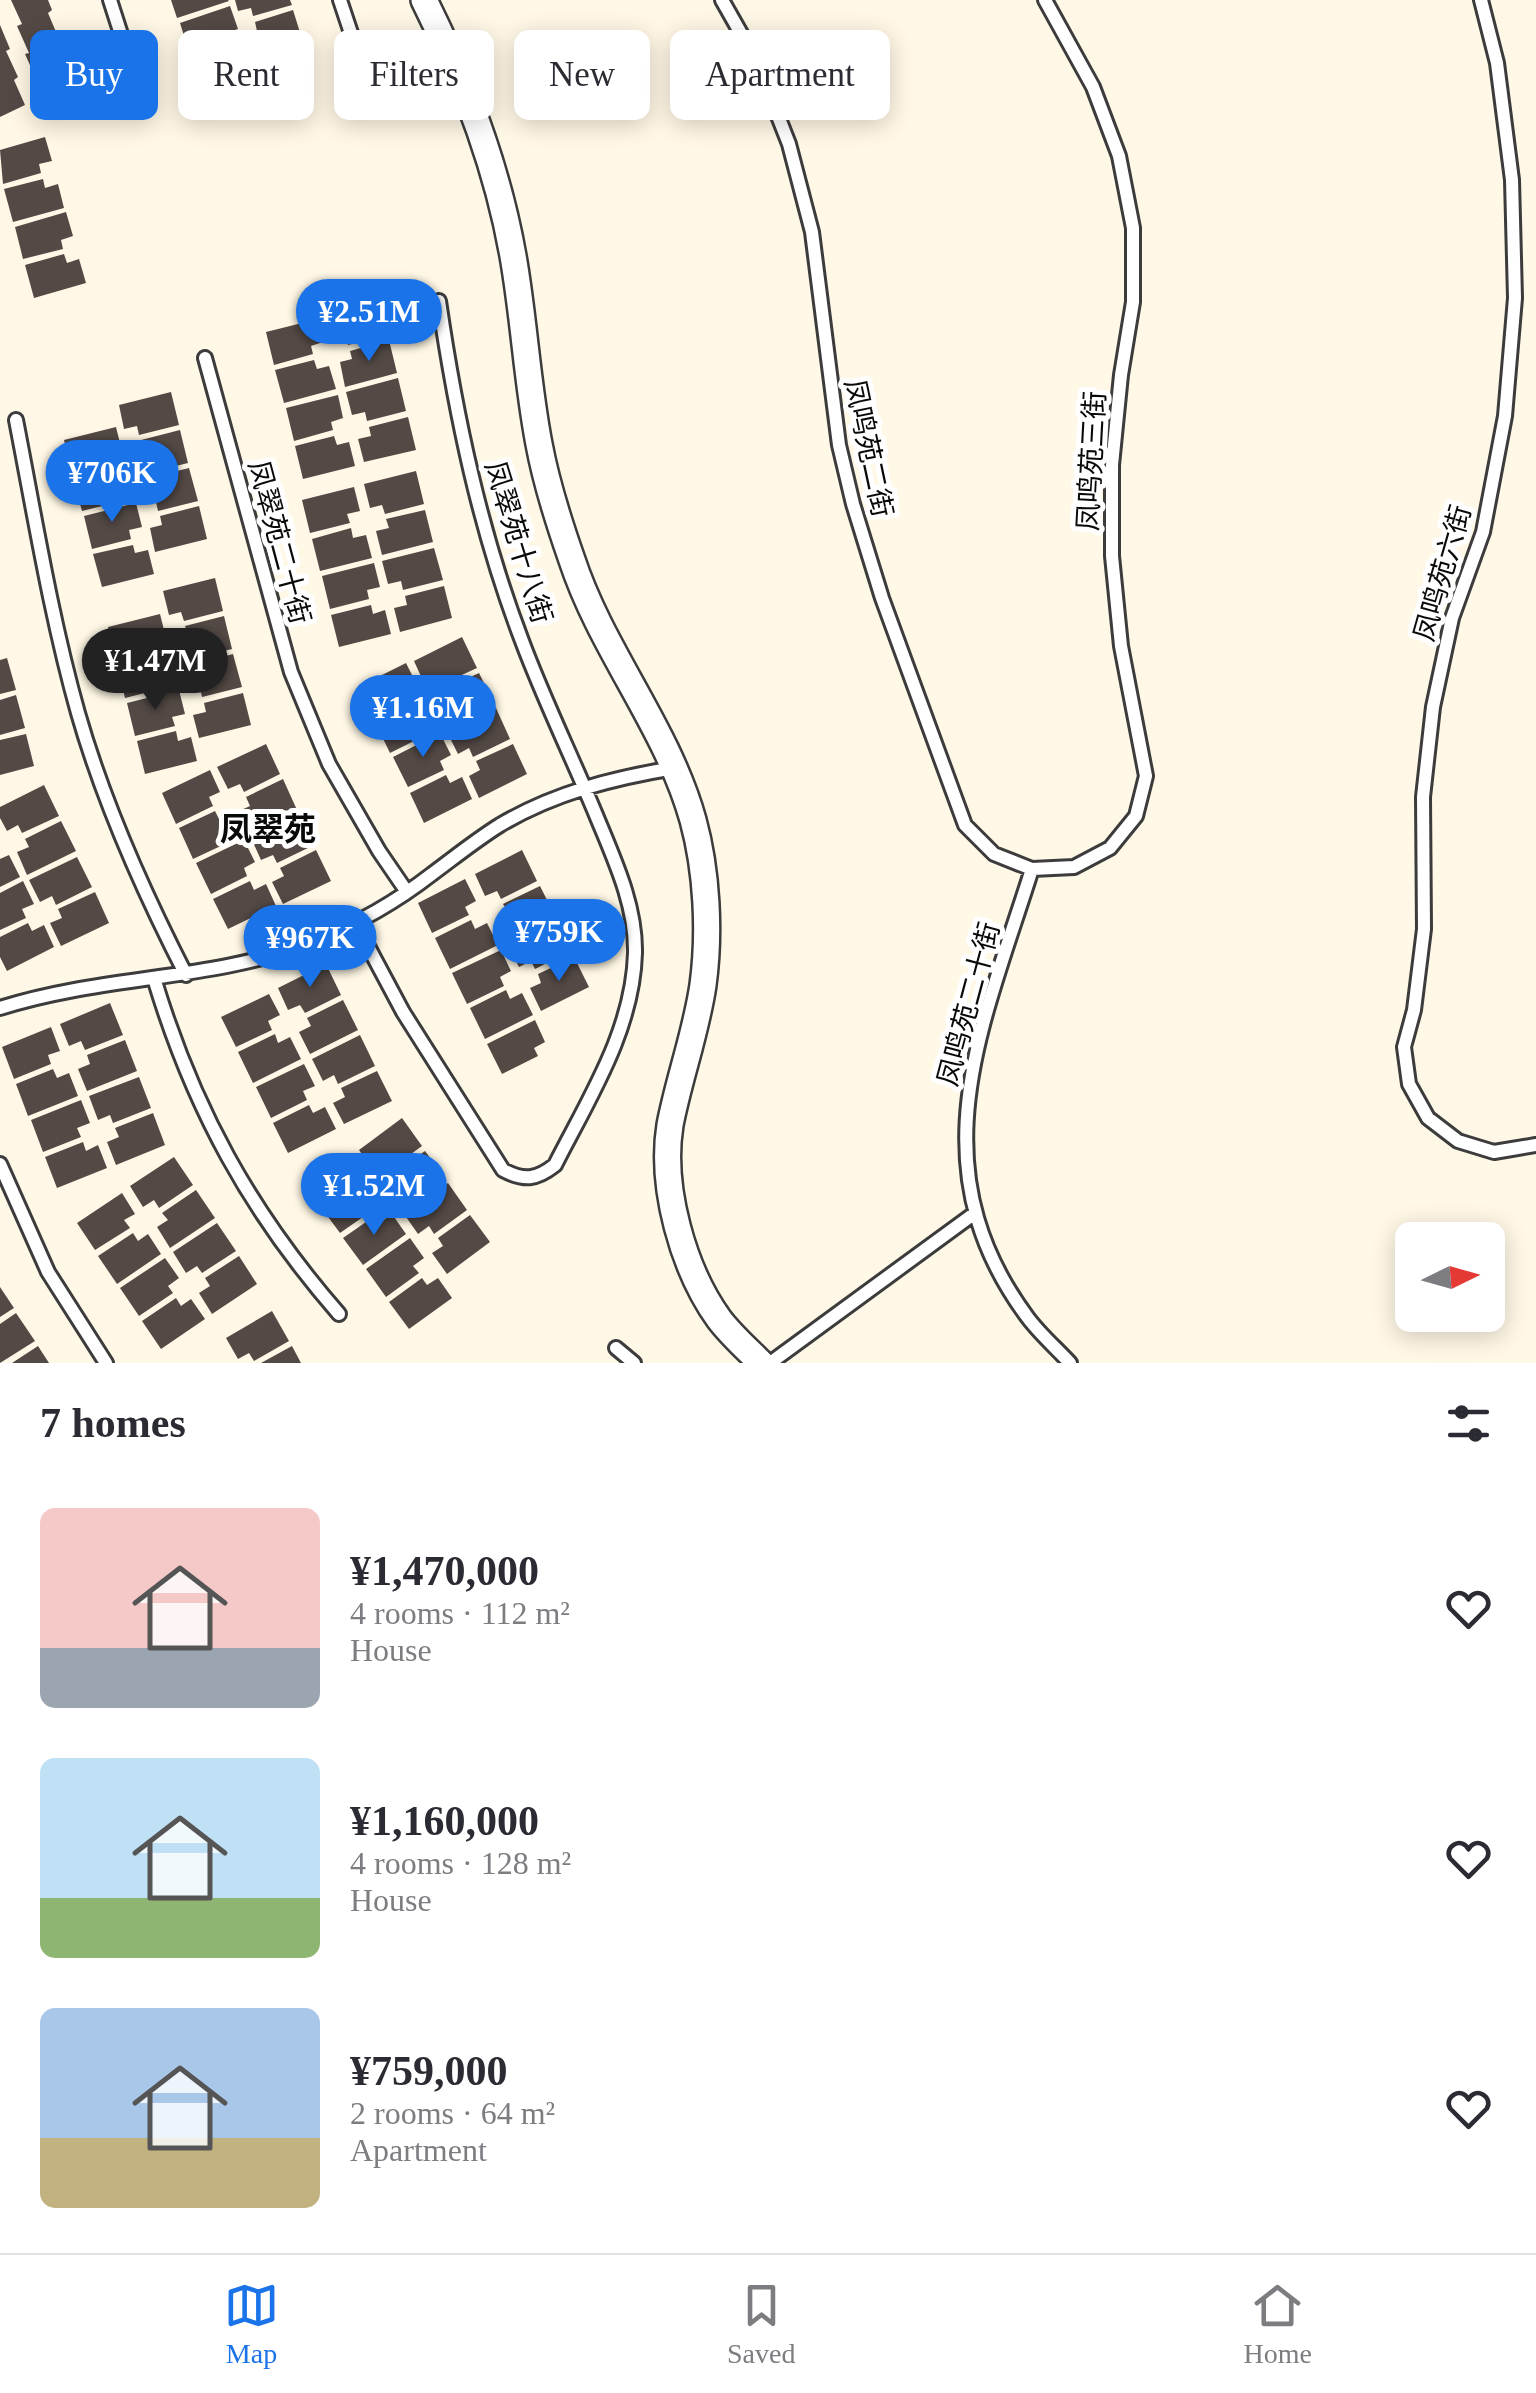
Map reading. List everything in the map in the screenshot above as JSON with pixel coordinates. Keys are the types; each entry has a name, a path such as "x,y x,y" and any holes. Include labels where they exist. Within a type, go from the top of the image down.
{"street":[{"path":"424,0 480,124 499,190 514,258 539,447 573,563 623,673 665,744 693,821 706,902 703,984 670,1129 670,1196 687,1260 719,1319 761,1363"}],"lane":[{"path":"110,0 120,30"},
{"path":"340,0 350,30"},
{"name":"凤鸣苑二街","path":"722,0 756,60 790,144 812,232 839,444 882,598 965,824 994,854 1032,869"},
{"name":"凤鸣苑三街","path":"1032,869 1074,867 1110,848 1136,816 1146,776 1121,646 1112,556 1112,465 1133,302 1132,228 1119,156 1093,87 1046,0"},
{"name":"凤鸣苑六街","path":"1482,0 1497,63 1512,180 1515,298 1505,416 1483,532 1452,618 1432,707 1424,797 1424,929 1414,1010 1404,1047 1409,1084 1428,1118 1458,1141 1494,1152 1536,1145"},
{"name":"凤翠苑十八街","path":"355,922 403,1012 503,1170 520,1179 540,1177 555,1165 610,1056 629,1005 636,952 629,899 551,714 495,562 459,424 439,301"},
{"name":"凤翠苑二十街","path":"205,358 291,672 337,778 378,851 407,892"},
{"path":"16,420 79,714 124,843 186,975"},
{"path":"0,1008 72,990 186,975 272,956 355,922 407,892 502,824 584,788 628,775 674,768"},
{"name":"凤鸣苑二十街","path":"1032,869 981,1033 967,1092 965,1153 975,1213 997,1269 1029,1320 1070,1363"},
{"path":"154,978 185,1070 226,1158 278,1239 339,1314"},
{"path":"0,1164 48,1272 106,1363"},
{"path":"770,1363 975,1213"},
{"path":"616,1348 634,1363"}],"building":[{"path":"11,0 48,0 52,10 48,13 55,30 30,30 30,65 17,26 22,24"},
{"path":"171,0 228,0 229,1 177,18"},
{"path":"235,0 290,0 292,5 253,16 251,8 238,11"},
{"path":"230,6 238,29 182,30 180,23"},
{"path":"293,10 299,30 257,30 255,22"},
{"path":"0,25 18,77 14,80 25,105 0,117"},
{"path":"45,137 52,161 39,164 41,173 3,184 0,150"},
{"path":"43,179 45,188 58,184 64,208 13,222 4,189"},
{"path":"66,212 73,236 61,240 63,249 23,259 15,227"},
{"path":"64,254 67,263 79,259 86,283 34,298 25,265"},
{"path":"379,302 388,335 348,345 346,336 333,339 327,315"},
{"path":"318,319 323,342 311,346 313,354 274,365 266,332"},
{"path":"389,340 397,373 345,387 340,362 352,359 350,351"},
{"path":"314,360 317,369 329,366 336,389 284,403 275,370"},
{"path":"398,378 406,411 367,421 365,412 352,415 346,392"},
{"path":"171,392 179,425 139,435 137,426 124,429 119,405"},
{"path":"338,395 343,418 331,422 333,430 294,441 286,408"},
{"path":"408,417 416,450 364,462 358,439 371,436 369,427"},
{"path":"116,427 122,451 110,454 112,463 72,473 64,440"},
{"path":"180,430 188,463 136,476 131,452 143,449 141,440"},
{"path":"334,436 337,445 349,442 355,466 303,479 295,446"},
{"path":"189,468 198,501 158,511 156,502 143,505 137,481"},
{"path":"113,469 115,477 128,474 134,498 82,511 73,479"},
{"path":"416,471 424,504 385,514 382,505 370,508 364,484"},
{"path":"354,487 360,511 347,514 350,523 310,533 302,500"},
{"path":"136,503 142,527 129,530 131,539 92,549 84,516"},
{"path":"199,506 207,539 155,552 150,528 162,525 160,516"},
{"path":"425,510 433,542 382,555 376,531 389,528 386,519"},
{"path":"351,528 353,538 366,535 372,558 320,571 312,539"},
{"path":"133,545 135,553 148,550 154,574 102,587 93,554"},
{"path":"434,548 443,580 403,590 401,581 388,584 382,561"},
{"path":"374,563 380,587 367,590 369,599 330,609 322,576"},
{"path":"215,578 223,611 184,621 181,612 169,615 163,591"},
{"path":"444,586 452,618 400,632 394,608 407,605 405,596"},
{"path":"371,605 373,614 385,610 391,634 339,647 331,615"},
{"path":"160,614 166,638 153,641 155,650 116,660 108,627"},
{"path":"224,616 232,649 181,662 175,638 188,635 185,626"},
{"path":"462,637 477,668 440,685 436,677 424,683 414,661"},
{"path":"233,654 242,687 202,697 200,688 187,691 181,668"},
{"path":"156,656 159,664 171,661 177,685 125,698 117,665"},
{"path":"7,658 16,690 0,694 0,660"},
{"path":"406,663 417,685 405,691 409,699 373,717 358,687"},
{"path":"479,673 494,703 446,727 435,704 447,699 443,690"},
{"path":"179,690 185,714 172,717 175,726 135,736 127,703"},
{"path":"243,693 251,725 199,738 193,715 206,712 204,703"},
{"path":"16,695 25,728 0,735 0,700"},
{"path":"411,704 416,712 428,707 438,729 390,753 375,722"},
{"path":"496,708 510,739 473,757 469,748 458,754 447,732"},
{"path":"176,731 178,741 191,737 197,761 145,774 137,741"},
{"path":"440,733 451,755 440,761 444,770 408,787 393,757"},
{"path":"26,734 34,766 0,775 0,740"},
{"path":"266,744 280,774 244,792 240,784 228,789 217,767"},
{"path":"513,744 527,774 479,798 469,776 480,770 476,761"},
{"path":"210,770 220,792 209,797 213,806 176,824 162,793"},
{"path":"446,775 450,783 462,777 472,799 424,823 410,793"},
{"path":"283,779 297,810 249,833 239,811 250,806 246,797"},
{"path":"44,785 59,816 22,833 18,825 7,831 0,818 0,807"},
{"path":"215,811 219,819 231,814 242,836 193,859 179,828"},
{"path":"299,815 314,845 277,863 273,855 261,860 251,838"},
{"path":"61,821 76,851 27,875 17,852 29,847 25,839"},
{"path":"244,840 255,862 244,868 247,876 211,894 196,863"},
{"path":"316,850 331,881 283,904 272,882 284,876 280,868"},
{"path":"522,850 537,881 501,899 497,891 485,896 475,874"},
{"path":"9,855 20,877 0,887 0,859"},
{"path":"77,857 92,887 56,905 52,896 40,902 29,880"},
{"path":"465,879 476,901 465,907 469,915 432,933 418,903"},
{"path":"23,881 34,904 22,909 26,918 0,930 0,893"},
{"path":"250,881 254,890 266,884 276,906 228,929 213,899"},
{"path":"540,886 555,916 507,940 496,918 508,912 503,904"},
{"path":"95,892 109,923 61,946 50,923 62,918 58,909"},
{"path":"471,920 475,929 487,923 498,945 450,969 435,938"},
{"path":"557,921 571,951 535,969 531,961 519,967 508,945"},
{"path":"28,923 32,931 44,925 54,947 7,971 0,957 0,937"},
{"path":"501,950 511,971 500,977 504,986 467,1004 452,973"},
{"path":"574,957 589,987 541,1011 530,988 541,983 538,974"},
{"path":"326,964 341,995 305,1013 300,1005 288,1010 278,988"},
{"path":"506,990 510,999 522,993 533,1015 485,1039 470,1008"},
{"path":"269,994 280,1015 268,1021 272,1030 236,1047 221,1017"},
{"path":"343,1000 358,1030 310,1054 299,1032 311,1026 307,1018"},
{"path":"110,1003 123,1035 85,1050 81,1041 69,1046 60,1024"},
{"path":"535,1020 545,1042 534,1048 538,1056 502,1074 487,1044"},
{"path":"51,1027 60,1051 48,1055 51,1064 14,1079 2,1047"},
{"path":"275,1034 278,1043 290,1037 301,1059 253,1083 238,1052"},
{"path":"360,1035 375,1066 338,1084 334,1075 323,1081 312,1059"},
{"path":"125,1040 137,1071 87,1091 78,1069 90,1064 87,1055"},
{"path":"304,1064 315,1086 303,1091 307,1100 271,1118 256,1087"},
{"path":"53,1069 57,1078 69,1073 78,1096 28,1116 16,1084"},
{"path":"377,1071 392,1101 344,1124 333,1103 345,1097 341,1088"},
{"path":"139,1077 151,1108 113,1123 110,1115 98,1120 89,1096"},
{"path":"81,1100 90,1123 77,1128 81,1137 43,1152 31,1120"},
{"path":"309,1105 313,1113 325,1107 336,1129 288,1153 273,1123"},
{"path":"153,1113 165,1145 116,1165 107,1142 119,1137 115,1128"},
{"path":"402,1118 422,1146 389,1170 384,1162 373,1170 359,1150"},
{"path":"83,1142 86,1151 98,1145 107,1168 57,1188 45,1157"},
{"path":"425,1151 445,1178 401,1209 387,1189 398,1182 392,1174"},
{"path":"174,1157 193,1185 159,1208 154,1200 143,1207 130,1186"},
{"path":"364,1175 378,1195 367,1202 373,1210 340,1233 320,1206"},
{"path":"448,1183 467,1210 434,1234 429,1226 418,1234 404,1214"},
{"path":"196,1190 215,1218 170,1248 157,1227 168,1220 162,1213"},
{"path":"122,1193 135,1214 124,1220 130,1228 95,1250 77,1223"},
{"path":"392,1214 406,1234 363,1265 343,1238 376,1215 381,1222"},
{"path":"470,1215 490,1242 447,1274 432,1253 443,1246 438,1238"},
{"path":"217,1223 236,1251 202,1273 197,1266 186,1273 173,1252"},
{"path":"133,1233 138,1241 148,1234 161,1254 117,1284 98,1256"},
{"path":"410,1238 424,1258 413,1266 419,1273 386,1297 366,1269"},
{"path":"239,1256 257,1284 212,1314 199,1293 210,1286 205,1278"},
{"path":"165,1258 179,1278 168,1286 173,1293 139,1316 120,1288"},
{"path":"422,1278 427,1285 438,1278 452,1298 409,1329 389,1302"},
{"path":"0,1287 14,1308 0,1317"},
{"path":"176,1298 181,1306 191,1299 205,1319 161,1349 142,1321"},
{"path":"272,1311 289,1341 254,1361 249,1353 238,1359 226,1338"},
{"path":"16,1313 35,1341 0,1363 0,1324"},
{"path":"38,1346 49,1363 12,1363"},
{"path":"292,1346 301,1363 261,1363"}],"district":[{"name":"凤翠苑","path":"268,829"}]}
